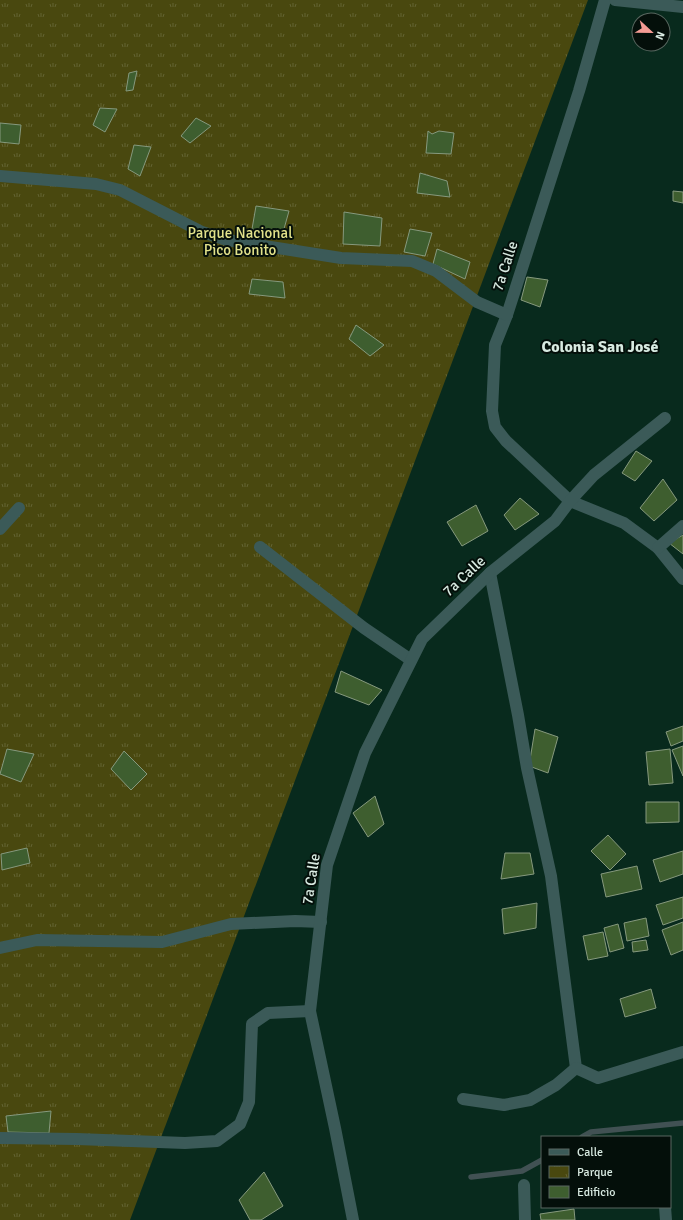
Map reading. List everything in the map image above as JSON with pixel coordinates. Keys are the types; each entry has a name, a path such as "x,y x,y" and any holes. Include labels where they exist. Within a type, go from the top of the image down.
{"street":[{"name":"7a Calle","path":"353,1220 336,1128 310,1011 327,865 365,753 422,638 490,573 555,521 570,500 506,441 495,427 492,411 495,345 579,91 606,0"},
{"path":"615,0 683,7"},
{"path":"0,176 96,184 120,190 202,232 227,240 341,258 412,261 436,271 477,302 506,315"},
{"path":"665,418 594,475 570,500 624,523 658,548 683,579"},
{"path":"0,529 19,508"},
{"path":"658,548 683,526"},
{"path":"260,547 364,628 411,660"},
{"path":"490,573 527,768 551,876 576,1068"},
{"path":"0,948 37,940 162,942 231,924 295,921 320,922"},
{"path":"0,1138 185,1143 217,1141 240,1124 249,1102 252,1024 268,1013 310,1011"},
{"path":"576,1068 598,1078 683,1052"},
{"path":"464,1099 504,1105 530,1100 556,1085 576,1068"},
{"path":"524,1185 525,1220"},
{"path":"665,1208 666,1220"}],"green space":[{"name":"Parque Nacional Pico Bonito","path":"0,0 588,0 130,1220 0,1220"}],"building":[{"path":"137,71 133,90 126,91 129,73"},
{"path":"100,108 117,109 105,132 93,125"},
{"path":"196,118 211,126 190,143 181,136"},
{"path":"0,123 21,125 19,144 0,142"},
{"path":"428,131 432,134 439,131 454,133 451,154 426,153"},
{"path":"134,145 151,147 140,176 128,169"},
{"path":"420,173 447,181 450,197 417,193"},
{"path":"673,191 683,192 683,203 673,201"},
{"path":"256,206 289,211 282,236 252,229"},
{"path":"344,212 382,218 380,246 343,244"},
{"path":"410,229 432,233 425,256 404,252"},
{"path":"437,249 470,262 465,279 433,264"},
{"path":"527,277 548,280 540,307 521,300"},
{"path":"252,279 283,282 285,298 249,294"},
{"path":"356,325 384,345 370,356 349,339"},
{"path":"636,451 652,461 635,481 622,473"},
{"path":"663,479 677,500 654,521 640,508"},
{"path":"520,498 539,514 515,530 504,515"},
{"path":"476,505 488,531 462,546 447,522"},
{"path":"683,535 683,554 669,543"},
{"path":"341,671 382,690 369,705 335,692"},
{"path":"683,726 683,741 671,746 666,732"},
{"path":"535,729 558,737 548,773 529,766"},
{"path":"683,746 683,776 672,750"},
{"path":"7,749 34,754 21,782 0,774"},
{"path":"670,749 673,783 649,785 646,752"},
{"path":"124,751 147,774 131,790 111,769"},
{"path":"375,796 384,824 368,837 353,813"},
{"path":"646,802 679,802 679,822 646,823"},
{"path":"608,835 626,854 610,870 591,851"},
{"path":"27,848 30,863 2,870 1,854"},
{"path":"683,851 683,874 660,882 653,860"},
{"path":"505,853 530,853 534,874 501,879"},
{"path":"637,866 642,889 606,897 601,874"},
{"path":"683,897 683,918 663,925 656,905"},
{"path":"537,903 536,928 504,934 502,909"},
{"path":"646,918 649,936 627,941 624,923"},
{"path":"683,922 683,950 671,955 662,930"},
{"path":"618,924 624,948 610,952 604,928"},
{"path":"603,932 608,956 588,960 583,936"},
{"path":"646,940 648,950 633,952 632,942"},
{"path":"651,989 656,1008 625,1017 620,999"},
{"path":"51,1111 49,1133 8,1132 6,1116"},
{"path":"264,1172 283,1206 261,1220 250,1220 239,1200"},
{"path":"574,1209 575,1220 541,1220 540,1214"}],"waterway":[{"path":"584,1136 591,1132 683,1123"},
{"path":"471,1177 522,1171 541,1161"}],"district":[{"name":"Colonia San José","path":"600,347"}]}
